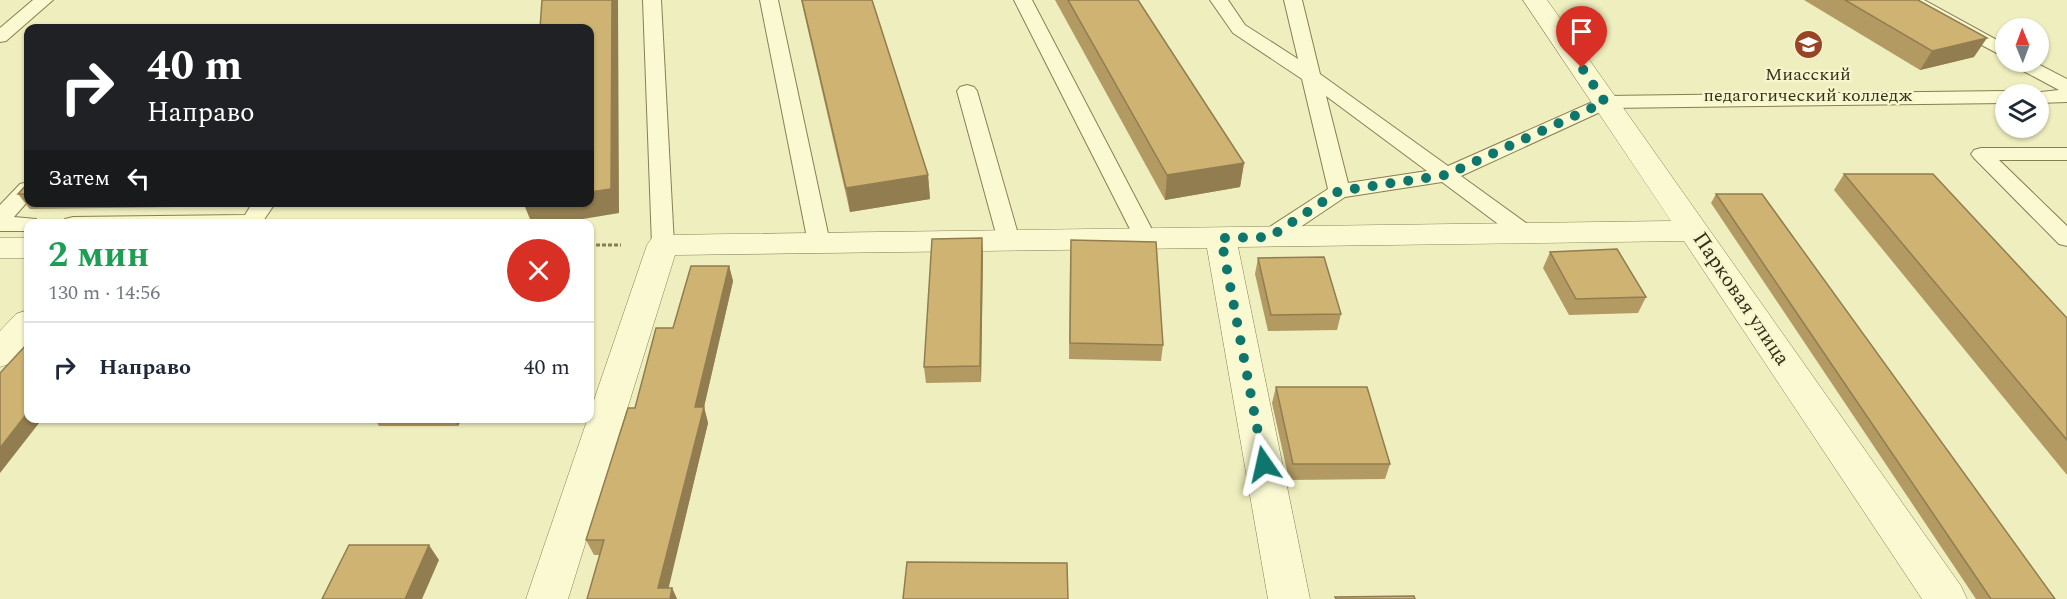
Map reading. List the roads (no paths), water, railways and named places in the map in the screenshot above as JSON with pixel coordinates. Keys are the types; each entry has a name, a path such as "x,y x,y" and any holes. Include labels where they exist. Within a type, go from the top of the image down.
{"street":[{"name":"Парковая улица","path":"1535,0 1946,599"},
{"path":"547,599 663,244 1694,231"},
{"path":"1221,238 1289,599"},
{"path":"0,248 24,248"},
{"path":"0,354 24,327"}],"lane":[{"path":"0,37 44,0"},
{"path":"652,0 663,244"},
{"path":"769,0 819,243"},
{"path":"1023,0 1146,238"},
{"path":"1219,0 1239,29 1311,76 1525,233"},
{"path":"1293,0 1339,191"},
{"path":"1911,0 1995,47"},
{"path":"2039,72 2067,87"},
{"path":"967,91 1009,241"},
{"path":"2049,97 2067,96"},
{"path":"1270,237 1339,191 1446,175 1605,102 1995,97"},
{"path":"2067,154 1981,154 2067,239"},
{"path":"0,218 24,193"},
{"path":"0,224 24,224"}],"place":[{"name":"Миасский педагогический колледж","path":"1808,45"}]}
